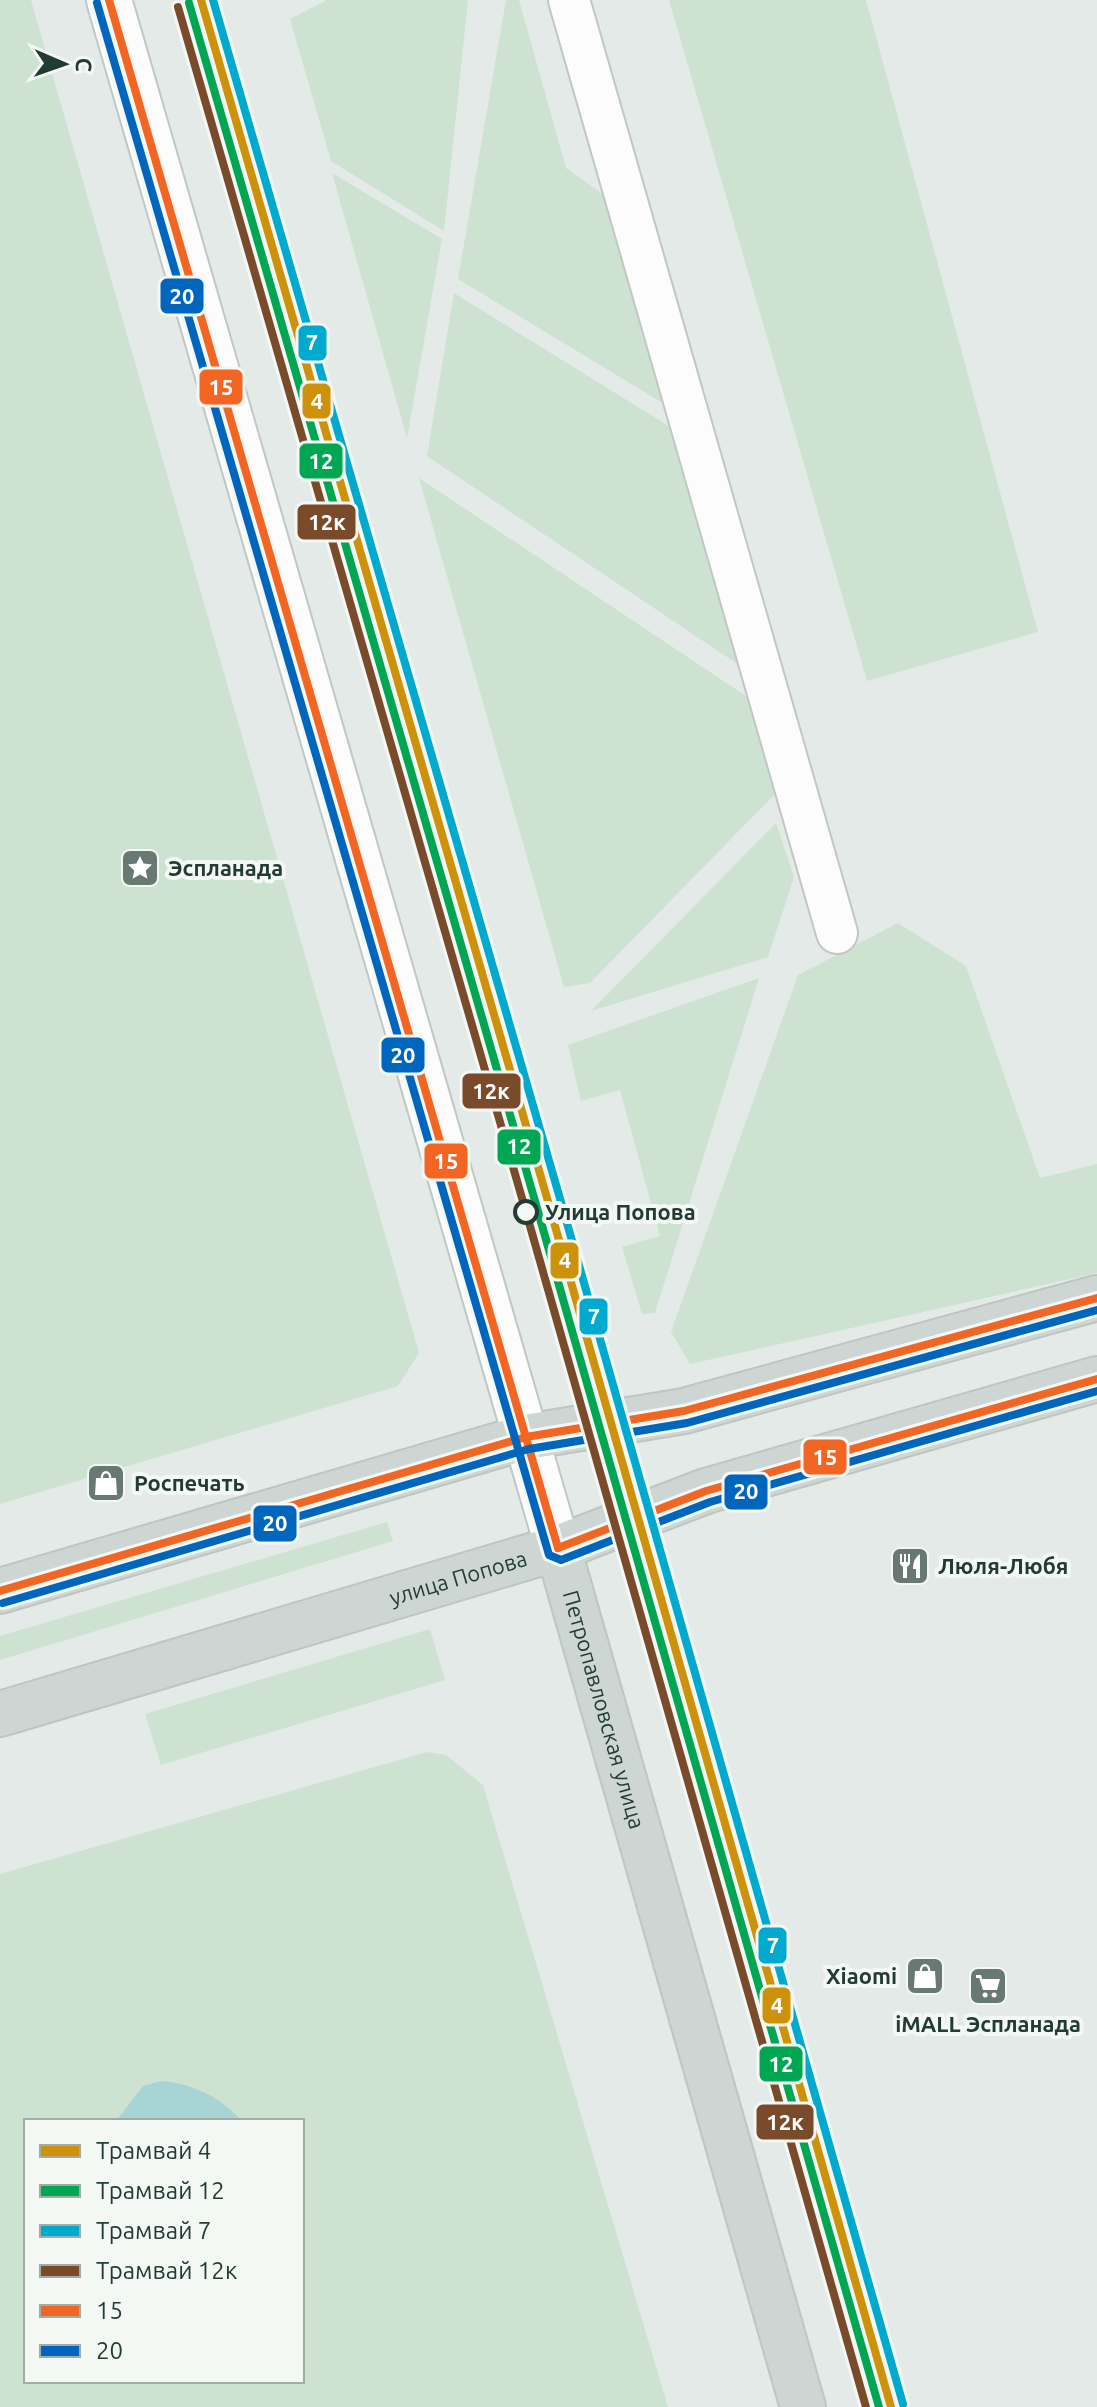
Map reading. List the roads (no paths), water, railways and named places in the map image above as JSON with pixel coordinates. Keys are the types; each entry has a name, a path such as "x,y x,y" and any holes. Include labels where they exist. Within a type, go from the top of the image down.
{"main road":[{"name":"Петропавловская улица","path":"109,0 526,1437 803,2407"},
{"path":"0,1591 526,1437 684,1411 1097,1298"},
{"name":"улица Попова","path":"0,1714 558,1548 706,1491 1097,1379"}],"street":[{"path":"569,0 837,933"}],"water":[{"path":"161,2081 184,2085 206,2093 240,2119 118,2119 143,2086"}],"tram line":[{"name":"4","path":"201,0 549,1205 891,2407"},
{"name":"7","path":"213,0 561,1202 903,2404"},
{"name":"12","path":"189,3 879,2407"},
{"name":"12к","path":"178,7 526,1212 866,2407"}],"place":[{"name":"Эспланада","path":"140,868"},
{"name":"Улица Попова","path":"526,1212"},
{"name":"Роспечать","path":"106,1483"},
{"name":"Люля-Любя","path":"910,1566"},
{"name":"Xiaomi","path":"925,1976"},
{"name":"iMALL Эспланада","path":"988,1986"}]}
